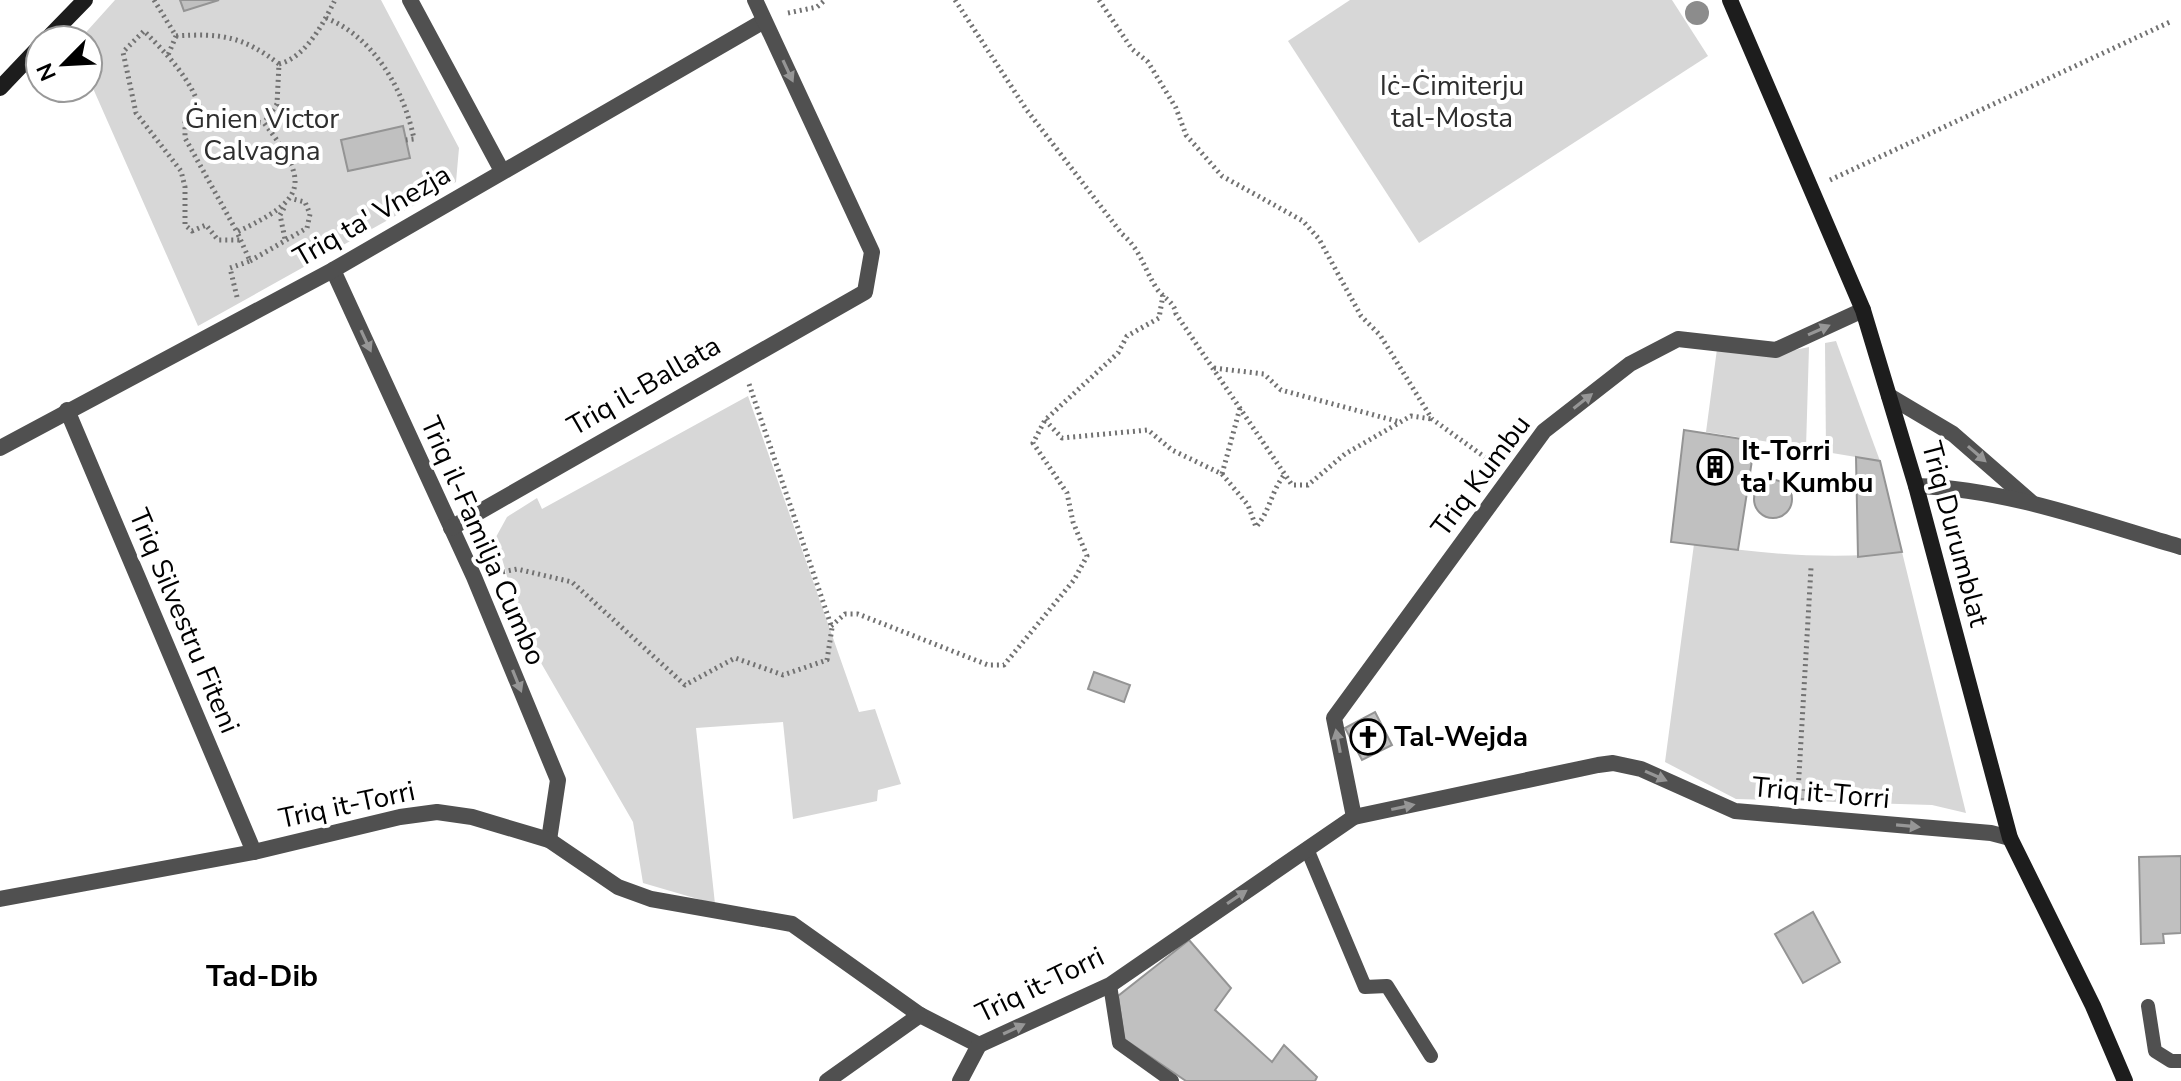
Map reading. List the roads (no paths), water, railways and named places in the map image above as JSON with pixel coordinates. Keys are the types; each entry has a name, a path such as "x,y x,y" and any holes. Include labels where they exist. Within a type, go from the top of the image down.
{"street":[{"path":"410,0 502,171"},
{"path":"755,0 764,21"},
{"name":"Triq Durumblat","path":"1730,0 1863,310 1916,486 2010,838 2093,1006 2125,1081"},
{"path":"59,24 75,3"},
{"name":"Triq ta' Vnezja","path":"0,448 333,270 764,21"},
{"name":"Triq il-Ballata","path":"451,528 865,292 872,252 764,21"},
{"path":"0,88 24,63"},
{"name":"Triq il-Familja Cumbo","path":"333,270 474,577 558,780 549,840"},
{"name":"Triq Kumbu","path":"1354,817 1334,718 1544,431 1630,364 1678,339 1776,350 1863,310"},
{"path":"1889,396 1953,434 2033,504"},
{"name":"Triq Silvestru Fiteni","path":"67,410 254,852"},
{"path":"1916,486 1951,487 2033,504 2181,547"},
{"name":"Triq it-Torri","path":"0,899 254,852 400,817 437,812 472,817 549,840 618,887 651,899 792,924 920,1015 979,1045 1110,985 1354,817 1613,763 1641,769 1735,811 2010,838"},
{"path":"827,1081 920,1015"},
{"path":"960,1081 979,1045"}],"lane":[{"path":"1307,849 1365,987 1387,986 1431,1056"},
{"path":"1110,985 1119,1043 1172,1081"},
{"path":"2148,1006 2155,1051 2171,1061 2181,1061"}],"place":[{"name":"It-Torri ta' Kumbu","path":"1715,467"},
{"name":"Tal-Wejda","path":"1368,737"}],"district":[{"name":"Tad-Dib","path":"262,976"}],"park label":[{"name":"Iċ-Ċimiterju tal-Mosta","path":"1452,102"},
{"name":"Ġnien Victor Calvagna","path":"262,135"}]}
